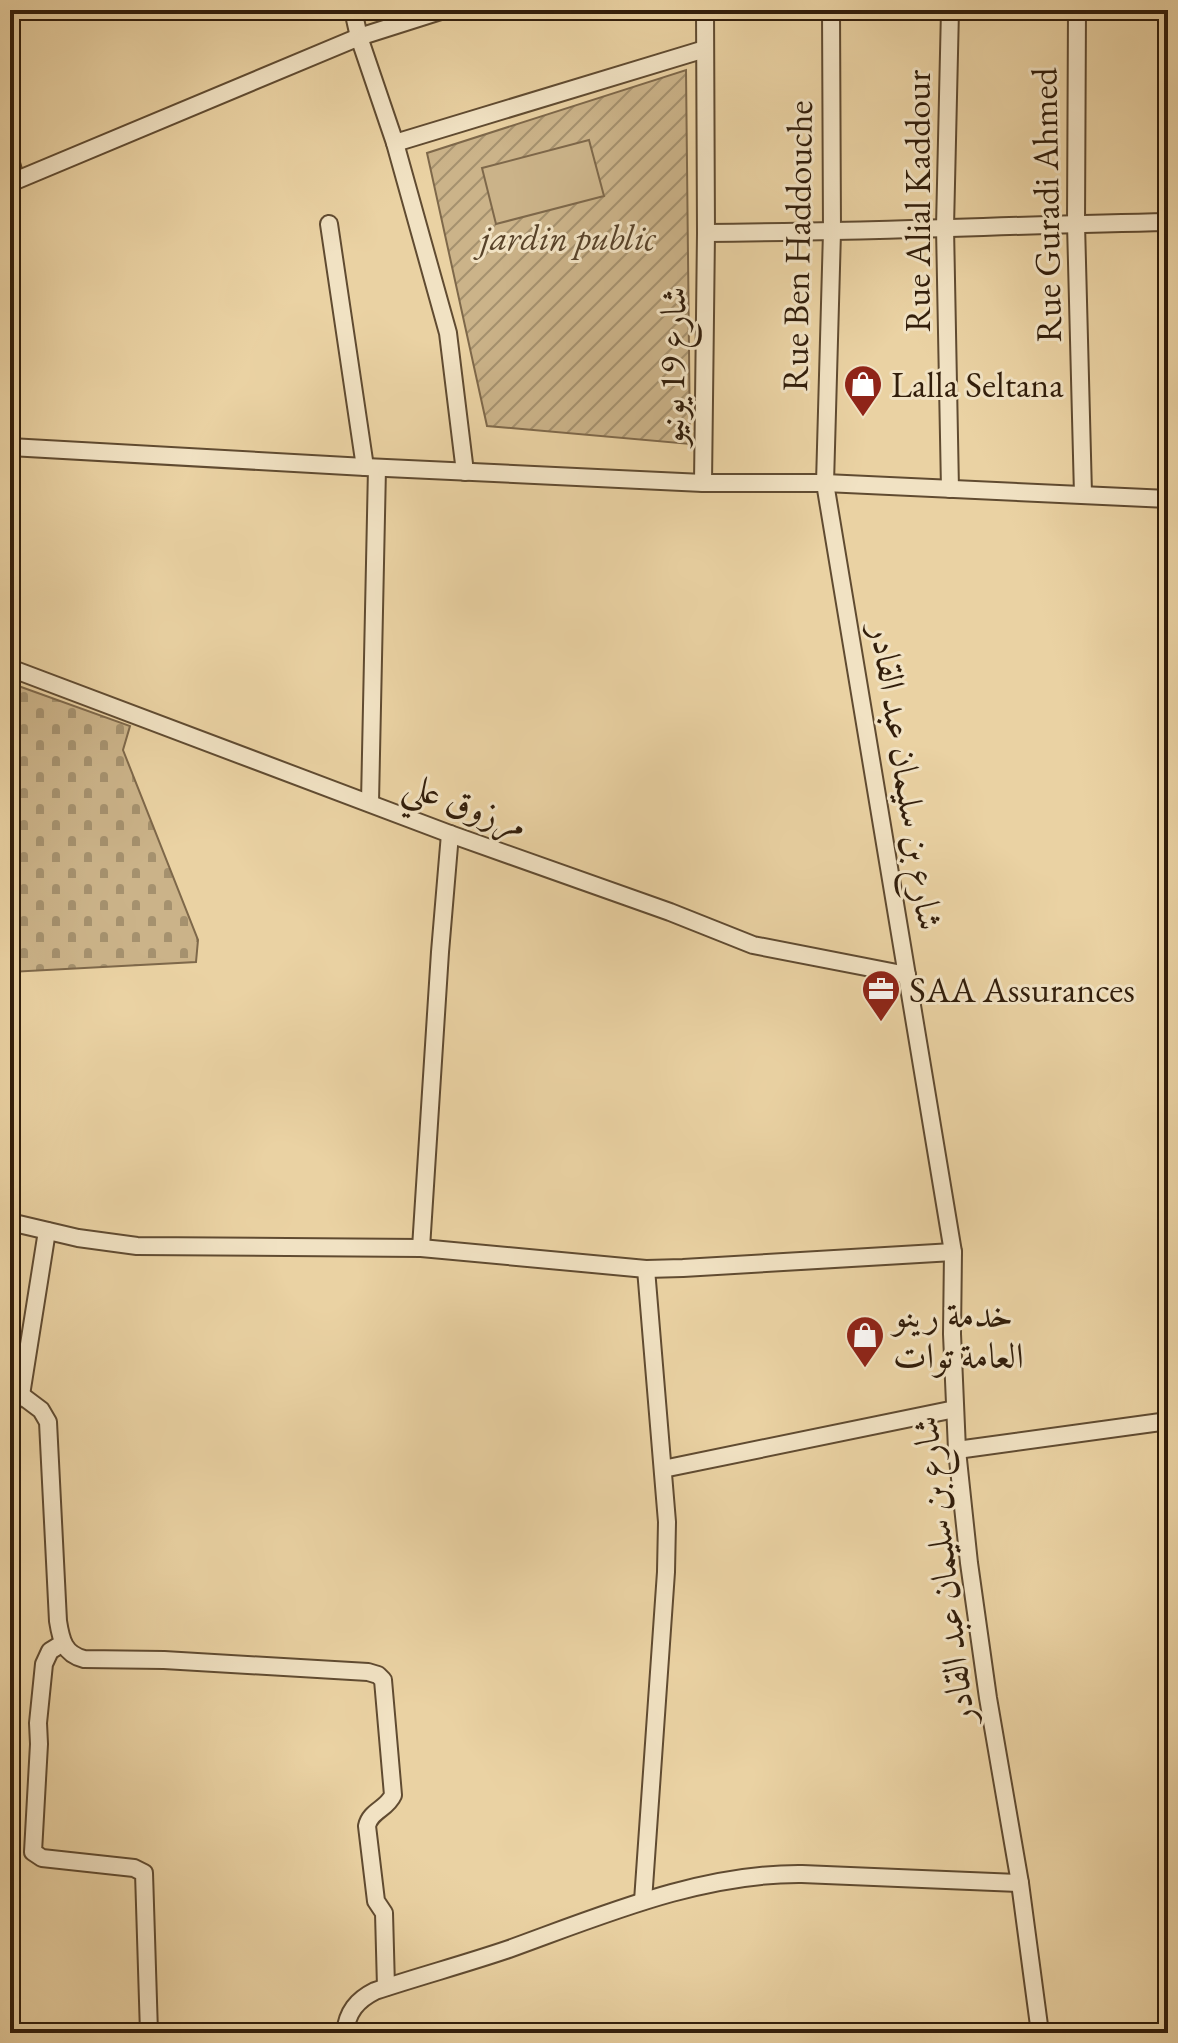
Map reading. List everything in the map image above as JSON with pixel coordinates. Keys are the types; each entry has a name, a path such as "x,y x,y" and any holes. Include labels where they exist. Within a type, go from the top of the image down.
{"street":[{"path":"353,10 359,37 395,143 448,333 465,472"},
{"path":"10,160 13,181 359,37 444,10"},
{"name":"شارع 19 يونيو","path":"703,483 705,10"},
{"name":"Rue Ben Haddouche","path":"825,483 832,232 831,10"},
{"name":"Rue Alial Kaddour","path":"950,10 945,227 950,489"},
{"name":"Rue Guradi Ahmed","path":"1077,10 1076,224 1083,494"},
{"path":"395,143 705,49"},
{"path":"706,233 1168,222"},
{"path":"329,224 371,468 370,802"},
{"path":"10,447 703,483 825,483 1168,499"},
{"name":"شارع بن سليمان عبد القادر","path":"825,483 953,1252 952,1334 957,1450 969,1563 1020,1883 1040,2033"},
{"name":"مرزوق علي","path":"10,668 753,945 907,975"},
{"path":"421,1248 450,834"},
{"path":"10,1222 78,1238 137,1246 421,1248 646,1269 953,1252"},
{"path":"47,1231 16,1400 41,1410 49,1427 58,1621 63,1643 71,1655 84,1659 164,1660 368,1672 381,1677 393,1795 390,1802 371,1816 367,1826 376,1901 384,1913 386,1987"},
{"path":"643,1901 667,1522 646,1269"},
{"path":"663,1469 955,1409"},
{"path":"957,1450 1168,1421"},
{"path":"63,1643 50,1651 44,1664 38,1723 33,1852 42,1858 134,1868 144,1873 149,2033"},
{"path":"345,2033 351,2010 357,2002 375,1991 490,1955 643,1901 743,1877 770,1874 1020,1883"}],"green space":[{"name":"jardin public","path":"686,70 690,444 487,426 427,153"},
{"path":"589,140 604,196 496,224 482,168"},
{"path":"10,683 130,726 123,750 198,940 196,962 10,972"}],"place":[{"name":"Lalla Seltana","path":"863,418"},
{"name":"SAA Assurances","path":"881,1023"},
{"name":"خدمة رينو العامة توات","path":"865,1369"}]}
